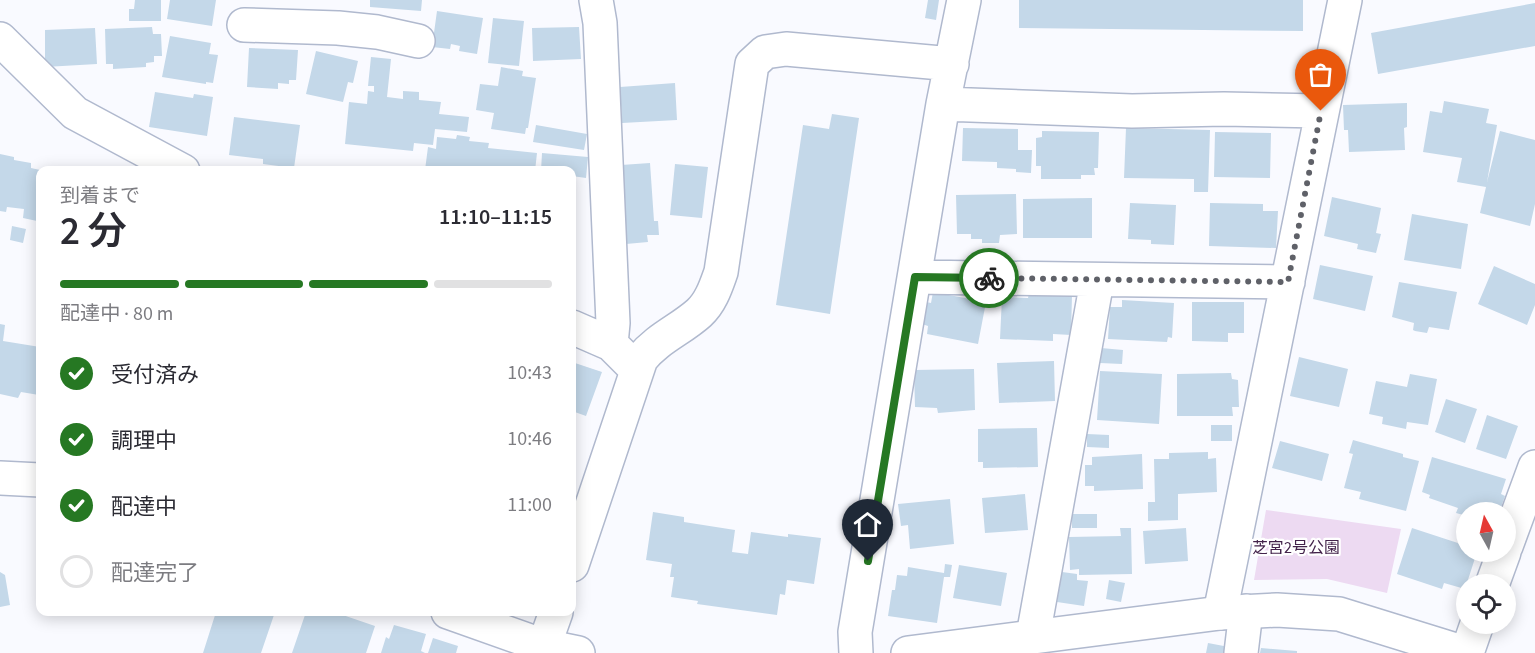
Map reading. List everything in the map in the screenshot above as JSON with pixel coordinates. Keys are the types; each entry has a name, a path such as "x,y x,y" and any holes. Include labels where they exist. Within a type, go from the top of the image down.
{"street":[{"path":"596,0 600,23 613,323 611,344"},
{"path":"856,653 855,632 943,104 964,0"},
{"path":"1241,653 1233,612 1288,282 1321,111 1346,0"},
{"path":"244,25 341,14 377,32 418,41"},
{"path":"0,39 75,113 174,166"},
{"path":"576,553 641,359 655,343 700,312 715,288 721,272 752,64 757,58 773,49 786,49 952,64"},
{"path":"943,104 1132,111 1224,109 1321,111"},
{"path":"915,277 1288,282"},
{"path":"1034,636 1097,280"},
{"path":"576,329 611,344 637,370"},
{"path":"1516,519 1535,467"},
{"path":"0,478 36,480"},
{"path":"914,653 1233,612 1277,610 1339,614 1466,653 1473,634"},
{"path":"459,616 544,646 578,653"},
{"path":"544,646 555,616"}],"green space":[{"name":"芝宮2号公園","path":"1266,510 1401,529 1387,593 1327,579 1254,580"}],"building":[{"path":"135,0 161,0 161,21 129,21 129,9 134,9"},
{"path":"170,0 216,0 212,26 167,19"},
{"path":"370,0 422,0 421,11 370,7"},
{"path":"928,0 939,0 936,20 925,18"},
{"path":"1019,0 1303,0 1303,31 1019,28"},
{"path":"1535,3 1535,46 1378,74 1371,33"},
{"path":"437,11 483,18 477,54 459,51 460,46 451,44 450,49 432,47"},
{"path":"493,18 524,21 519,66 488,63"},
{"path":"152,27 153,34 161,34 162,56 154,56 154,62 146,63 146,67 113,69 113,64 106,64 105,29"},
{"path":"579,27 581,59 533,61 532,28"},
{"path":"95,28 97,64 45,67 45,30"},
{"path":"170,36 211,43 209,54 218,55 213,83 206,82 206,84 162,77"},
{"path":"249,48 298,50 296,80 289,80 289,84 278,83 278,89 247,87"},
{"path":"316,51 358,61 353,83 348,82 343,102 306,94"},
{"path":"371,57 391,59 387,97 403,99 403,91 419,92 419,100 441,102 439,114 469,117 467,132 435,129 433,145 414,143 413,151 345,144 349,102 367,104 368,91 374,92 374,86 368,86"},
{"path":"501,67 523,71 522,76 536,78 525,134 491,129 494,113 476,110 480,84 498,86"},
{"path":"675,83 677,120 622,123 620,87"},
{"path":"155,92 193,98 194,94 213,97 207,136 149,127"},
{"path":"1444,101 1489,109 1486,123 1497,125 1487,182 1500,131 1535,140 1535,204 1530,226 1480,213 1486,187 1457,182 1462,158 1423,152 1430,111 1442,113"},
{"path":"1407,103 1407,127 1404,128 1405,150 1349,152 1348,130 1344,130 1343,105"},
{"path":"832,114 859,118 830,314 776,305 803,125 829,129"},
{"path":"234,117 300,125 294,166 263,164 263,159 229,155"},
{"path":"536,125 587,134 584,150 533,142"},
{"path":"963,128 1018,129 1018,150 1032,150 1031,173 997,168 997,162 962,161"},
{"path":"1126,128 1210,130 1208,192 1194,192 1194,179 1124,178"},
{"path":"1042,131 1099,132 1098,168 1094,168 1095,175 1081,175 1081,179 1041,179 1041,166 1036,166 1036,138 1042,137"},
{"path":"1215,132 1271,133 1270,178 1214,177"},
{"path":"457,135 470,137 469,141 489,143 488,148 537,153 536,166 426,166 428,147 436,149 437,137 456,139"},
{"path":"542,153 588,157 586,178 576,177 576,166 541,166"},
{"path":"0,154 14,157 14,160 31,163 31,168 36,169 36,221 23,218 24,209 7,207 6,212 0,211"},
{"path":"650,163 654,221 658,221 659,235 647,235 648,242 626,244 621,165"},
{"path":"675,164 708,167 702,218 670,215"},
{"path":"1016,194 1017,234 1000,235 999,243 982,243 982,239 971,239 971,234 957,234 956,195"},
{"path":"1332,197 1381,208 1376,233 1381,234 1376,253 1357,249 1358,244 1324,236"},
{"path":"1092,198 1092,238 1023,238 1023,199"},
{"path":"1130,203 1176,205 1174,245 1151,244 1151,240 1128,239"},
{"path":"1210,203 1263,204 1263,211 1278,211 1276,248 1209,246"},
{"path":"1412,214 1468,224 1461,269 1404,260"},
{"path":"12,226 26,229 23,243 10,240"},
{"path":"1320,265 1373,276 1365,311 1313,299"},
{"path":"1494,266 1535,284 1535,305 1527,325 1478,304"},
{"path":"1399,282 1457,292 1449,330 1429,327 1427,333 1415,331 1413,330 1414,323 1392,317"},
{"path":"933,292 986,302 978,344 927,334 928,326 922,324 926,302 931,303"},
{"path":"1029,293 1072,295 1071,335 1053,334 1053,341 1000,339 1002,297 1028,298"},
{"path":"1122,300 1174,303 1172,338 1168,337 1167,342 1108,339 1110,307 1122,307"},
{"path":"1192,302 1244,302 1244,333 1228,333 1228,342 1192,341"},
{"path":"0,324 5,325 3,341 36,346 36,394 21,392 18,398 0,394"},
{"path":"1101,348 1123,350 1122,364 1100,363"},
{"path":"1299,357 1348,369 1339,407 1290,396"},
{"path":"1054,361 1055,401 999,403 997,363"},
{"path":"576,363 602,372 586,416 576,412"},
{"path":"974,369 975,410 938,413 937,408 915,407 914,370"},
{"path":"1100,371 1162,374 1159,424 1097,420"},
{"path":"1231,373 1232,379 1238,380 1239,407 1232,407 1233,416 1177,416 1177,374"},
{"path":"1410,374 1437,379 1428,425 1407,422 1406,429 1382,424 1383,417 1369,414 1376,381 1407,387"},
{"path":"1446,399 1477,409 1465,443 1435,432"},
{"path":"1487,415 1518,426 1506,459 1476,449"},
{"path":"1211,425 1232,425 1232,441 1211,441"},
{"path":"1037,428 1038,467 983,468 983,462 978,462 978,429"},
{"path":"1087,434 1109,435 1109,448 1087,447"},
{"path":"1353,440 1403,454 1403,457 1419,461 1406,511 1359,499 1361,492 1344,488 1353,454 1349,453"},
{"path":"1280,441 1329,454 1322,481 1272,468"},
{"path":"1208,452 1208,459 1216,458 1217,492 1178,494 1178,520 1148,521 1148,502 1155,502 1154,459 1169,459 1169,453"},
{"path":"1142,454 1143,489 1094,491 1094,486 1085,486 1085,465 1092,465 1092,457"},
{"path":"1432,457 1506,479 1501,494 1505,496 1503,502 1456,502 1456,507 1429,498 1430,495 1422,492"},
{"path":"1025,494 1028,530 985,533 982,498"},
{"path":"950,499 954,544 910,549 908,525 901,526 898,504"},
{"path":"653,512 684,517 684,522 735,530 732,552 748,554 751,532 788,537 788,534 821,538 814,584 787,580 785,595 780,594 777,615 697,604 698,601 671,597 674,577 670,577 672,564 646,560"},
{"path":"1072,514 1097,514 1097,528 1072,528"},
{"path":"1120,528 1131,528 1132,574 1079,575 1079,569 1070,570 1069,537 1121,536"},
{"path":"1186,528 1188,561 1145,564 1143,531"},
{"path":"1412,528 1456,542 1456,562 1474,562 1470,574 1456,574 1456,586 1444,583 1442,589 1397,574"},
{"path":"945,564 952,565 950,577 944,577 937,623 888,616 897,575 907,576 908,567 944,573"},
{"path":"959,565 1007,573 1001,606 953,598"},
{"path":"0,572 5,575 10,605 0,607"},
{"path":"1062,572 1077,574 1077,580 1088,581 1084,606 1057,602"},
{"path":"1109,580 1125,583 1121,602 1106,599"},
{"path":"215,616 274,616 261,653 203,653"},
{"path":"305,616 346,616 375,626 366,653 292,653"},
{"path":"394,625 426,634 421,651 425,653 381,653 386,637 389,639"},
{"path":"433,638 458,646 456,653 428,653"},
{"path":"1208,643 1229,647 1228,653 1206,653"},
{"path":"1261,648 1297,651 1297,653 1260,653"}],"way so far":[{"path":"989,278 1288,282 1321,111"}],"route":[{"path":"868,561 915,277 989,278"}]}
